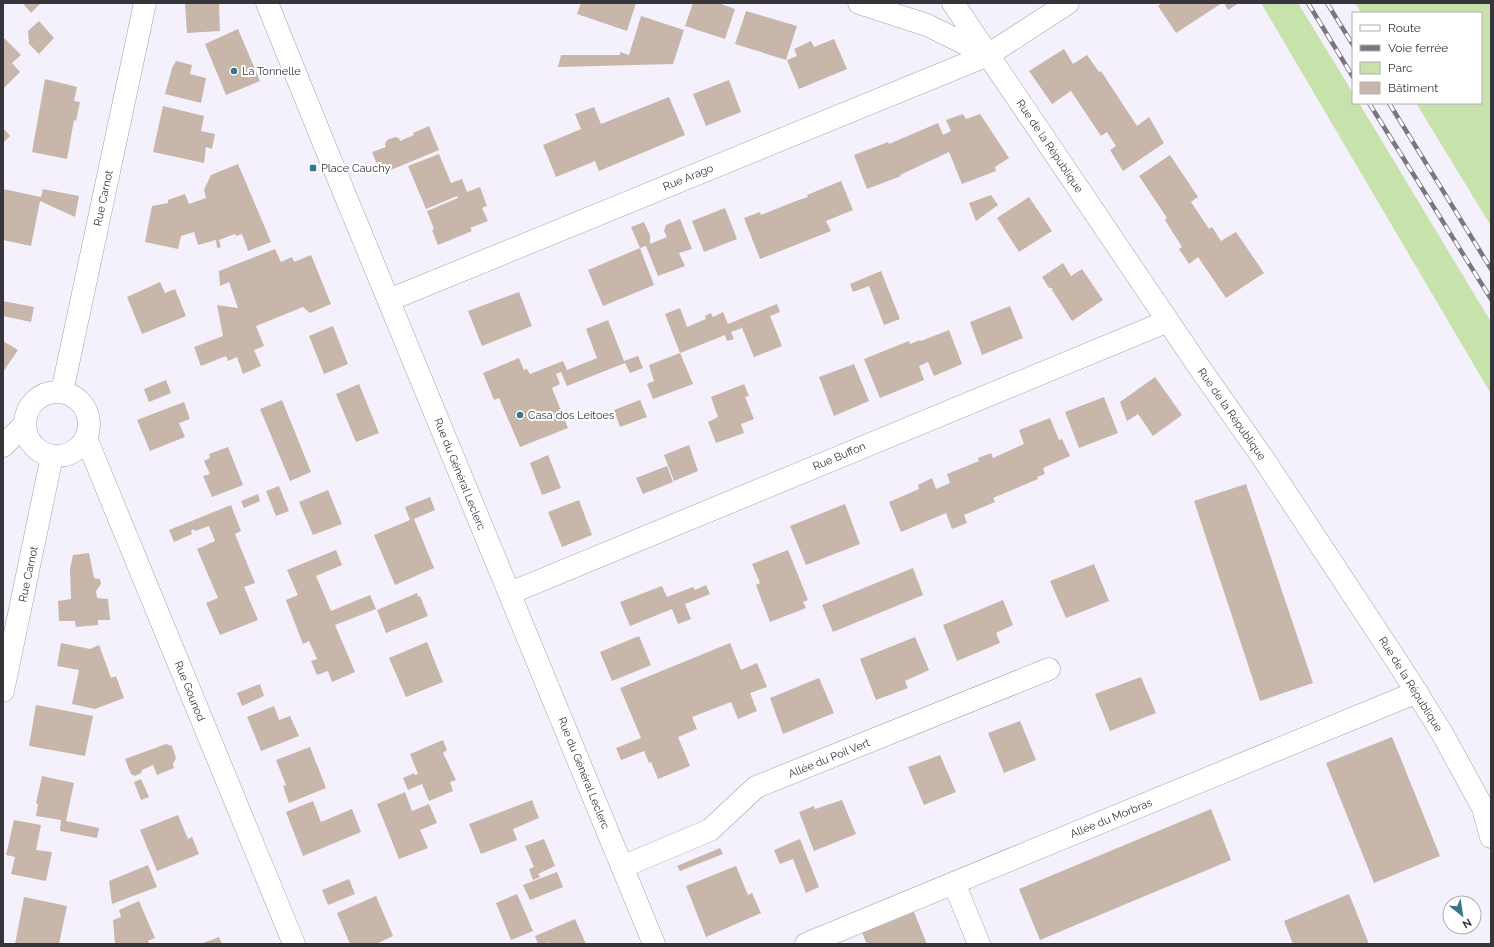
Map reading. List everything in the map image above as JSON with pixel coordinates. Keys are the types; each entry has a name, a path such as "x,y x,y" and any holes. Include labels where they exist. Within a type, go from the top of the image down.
{"street":[{"name":"Rue Carnot","path":"62,392 145,3"},
{"name":"Rue du Général Leclerc","path":"267,3 654,944"},
{"path":"859,3 927,25 988,55"},
{"name":"Rue de la République","path":"953,3 1263,458 1417,692 1484,808 1491,837"},
{"name":"Rue Arago","path":"389,300 988,55 1068,3"},
{"name":"Rue Buffon","path":"510,593 1168,320"},
{"path":"50,392 62,392 80,401 85,409 89,423 86,438 72,453 63,456 43,454 30,442 26,434 24,425 26,414 32,404 40,397 50,392"},
{"path":"3,446 24,425"},
{"name":"Rue Gounod","path":"86,438 294,944"},
{"name":"Rue Carnot","path":"3,691 52,456"},
{"name":"Allée du Poil Vert","path":"622,867 710,830 756,787 1049,669"},
{"name":"Allée du Morbras","path":"806,944 1417,692"},
{"path":"954,882 979,944"}],"green space":[{"path":"1261,3 1298,3 1352,91 1352,104 1360,104 1491,322 1491,394"},
{"path":"1355,3 1491,3 1491,226 1417,104 1482,104 1482,12 1360,12"}],"building":[{"path":"26,3 41,3 31,13 24,5"},
{"path":"185,3 219,3 220,31 187,33"},
{"path":"581,3 636,3 627,31 577,14"},
{"path":"693,3 718,3 735,9 725,39 685,26"},
{"path":"1162,3 1222,3 1176,33 1158,6"},
{"path":"1224,3 1239,3 1228,10"},
{"path":"746,11 797,26 786,60 735,44"},
{"path":"641,16 684,30 673,64 558,67 561,55 620,55 620,52 629,55"},
{"path":"39,21 54,38 39,54 29,44 28,31"},
{"path":"238,29 260,81 226,95 205,44"},
{"path":"4,38 21,55 12,63 20,72 3,89 3,39"},
{"path":"834,39 847,69 799,89 787,60 797,56 794,49 811,41 814,47"},
{"path":"1064,49 1073,64 1087,55 1099,72 1101,71 1137,126 1149,117 1164,143 1123,171 1110,150 1116,146 1107,132 1101,136 1071,91 1052,104 1029,71"},
{"path":"176,61 192,65 190,74 206,78 201,103 165,94 172,68"},
{"path":"45,79 77,87 74,101 80,102 76,121 74,120 67,159 32,152"},
{"path":"729,80 741,112 706,126 693,94"},
{"path":"669,97 685,135 599,171 595,161 556,177 543,145 581,129 575,114 594,107 601,124"},
{"path":"163,106 204,116 201,131 215,134 212,149 206,147 204,163 153,152"},
{"path":"963,114 966,119 980,114 1009,158 995,167 996,171 962,184 949,152 900,175 901,176 867,189 854,155 888,142 889,144 938,123 943,135 951,131 946,120"},
{"path":"429,126 439,150 381,174 372,152 386,147 385,144 387,140 395,137 399,138 400,141"},
{"path":"3,128 10,136 3,143"},
{"path":"439,154 451,183 462,179 467,192 480,187 487,206 482,208 488,221 470,228 472,231 438,245 427,211 458,198 457,196 426,209 408,166"},
{"path":"1170,155 1198,197 1191,202 1209,229 1212,227 1221,241 1236,232 1264,273 1226,298 1198,257 1189,264 1179,249 1182,247 1165,220 1167,218 1139,176"},
{"path":"238,164 271,242 248,251 242,234 236,236 235,234 219,240 221,247 217,248 216,240 198,245 194,232 181,236 178,249 145,242 152,206 168,203 168,200 185,194 189,204 206,198 204,190 211,175"},
{"path":"841,181 853,210 826,221 831,231 760,259 744,218 760,212 761,215 808,197 807,195"},
{"path":"3,189 41,197 43,189 79,196 75,217 40,201 31,246 3,240"},
{"path":"991,195 998,205 976,221 969,203"},
{"path":"1029,197 1052,231 1019,252 997,218"},
{"path":"725,208 737,239 704,252 692,221"},
{"path":"680,219 692,249 679,253 685,266 658,276 646,246 640,248 631,227 644,222 650,235 650,244 667,237 664,231 666,225"},
{"path":"640,248 654,285 603,306 588,270"},
{"path":"275,249 281,262 292,257 294,262 311,255 331,304 310,313 303,307 256,326 264,346 254,350 261,366 243,374 237,357 228,361 226,356 201,366 194,347 223,336 217,305 238,308 229,282 220,286 219,271"},
{"path":"1063,263 1071,276 1082,269 1103,300 1072,321 1052,288 1049,288 1042,277"},
{"path":"881,271 900,319 884,325 869,286 853,292 850,284"},
{"path":"160,282 165,293 175,289 186,316 142,334 127,297"},
{"path":"519,292 532,326 482,346 468,311"},
{"path":"3,301 34,307 31,322 3,316"},
{"path":"777,304 780,312 770,316 782,346 754,357 742,328 731,332 734,339 727,341 725,335 680,353 665,314 680,308 687,327 706,319 705,316 711,313 713,317 723,312 728,324"},
{"path":"1010,306 1023,338 982,355 970,322"},
{"path":"608,320 624,361 638,356 643,368 630,373 625,363 567,386 561,372 556,374 560,384 552,388 568,428 520,447 499,398 494,400 483,373 519,358 524,370 527,369 530,374 563,361 567,370 597,358 586,329"},
{"path":"333,326 348,364 324,374 309,336"},
{"path":"949,330 962,364 934,376 928,362 919,366 924,380 880,398 864,359 909,341 910,344 920,340 921,341"},
{"path":"3,341 18,350 3,372"},
{"path":"680,353 693,384 653,399 647,384 654,381 649,365"},
{"path":"854,364 869,401 834,416 819,377"},
{"path":"1155,377 1182,415 1153,436 1138,414 1127,421 1120,402"},
{"path":"166,380 171,393 149,402 144,389"},
{"path":"359,384 379,433 356,442 336,394"},
{"path":"744,384 749,396 745,397 754,419 741,424 744,433 716,443 708,422 718,417 711,397"},
{"path":"1104,397 1118,433 1079,448 1065,412"},
{"path":"282,400 311,472 290,481 260,409"},
{"path":"640,400 647,417 620,427 614,410"},
{"path":"184,402 190,419 179,423 185,437 150,451 137,420"},
{"path":"1050,418 1059,440 1062,439 1070,456 1043,468 1045,474 1037,477 1038,479 993,498 995,502 964,515 967,523 952,529 946,513 901,532 889,502 919,489 918,485 932,478 936,489 950,483 947,474 979,461 978,458 991,453 993,458 1024,444 1019,430"},
{"path":"689,445 698,471 674,481 664,455"},
{"path":"228,447 243,485 212,497 203,476 210,474 204,461 210,458 209,454"},
{"path":"548,455 561,488 542,495 530,463"},
{"path":"667,466 673,482 643,494 636,478"},
{"path":"1246,484 1313,683 1260,701 1194,501"},
{"path":"279,486 289,511 276,516 266,491"},
{"path":"328,490 342,524 313,535 299,502"},
{"path":"258,494 260,501 244,508 241,501"},
{"path":"430,497 435,510 414,519 434,568 395,585 374,535 410,520 405,507"},
{"path":"579,500 592,535 562,547 548,512"},
{"path":"845,504 860,544 806,565 790,526"},
{"path":"231,505 241,531 235,534 255,583 244,587 258,620 220,635 206,603 218,598 197,549 215,541 209,526 195,531 194,529 191,531 192,534 174,542 169,530"},
{"path":"336,550 342,565 316,576 331,611 370,595 376,609 335,625 355,672 332,682 328,671 317,675 311,661 317,659 309,641 303,644 286,600 298,595 287,570"},
{"path":"788,550 808,600 803,602 806,608 770,622 756,585 760,583 752,564"},
{"path":"89,553 94,578 100,579 101,584 96,591 97,598 108,599 110,620 98,620 98,625 76,627 75,621 59,621 58,601 71,599 70,569 73,555"},
{"path":"1094,564 1109,601 1066,618 1050,581"},
{"path":"913,568 923,595 833,632 822,605"},
{"path":"706,585 710,594 685,604 691,619 678,624 672,609 630,626 620,602 662,586 667,597 693,587 695,590"},
{"path":"417,593 418,597 420,596 428,616 386,633 377,610"},
{"path":"1003,600 1013,625 996,633 1000,643 957,661 943,625"},
{"path":"639,636 651,665 612,681 600,652"},
{"path":"915,637 929,670 905,681 908,688 876,700 860,659"},
{"path":"427,642 443,682 406,697 389,658"},
{"path":"61,643 90,649 99,645 111,678 116,676 124,698 95,709 72,704 79,670 57,666"},
{"path":"730,643 741,670 757,663 767,687 750,693 757,711 738,719 731,702 692,717 697,729 678,737 690,766 658,779 651,762 649,763 644,751 621,760 616,748 641,738 620,688"},
{"path":"1141,677 1156,713 1110,731 1095,694"},
{"path":"819,678 834,713 783,734 770,698"},
{"path":"260,684 264,696 242,706 237,693"},
{"path":"36,705 93,716 85,756 29,746"},
{"path":"274,706 279,720 290,716 299,736 261,751 247,717"},
{"path":"1020,721 1036,760 1004,773 988,733"},
{"path":"1392,737 1440,856 1374,883 1326,763"},
{"path":"443,740 447,750 443,753 456,780 450,782 453,791 429,801 422,784 408,790 403,778 414,773 415,775 418,774 410,754"},
{"path":"166,744 172,746 176,758 173,764 174,768 157,775 153,765 142,770 141,773 135,776 131,774 125,759"},
{"path":"310,747 326,788 289,803 283,786 286,785 276,760"},
{"path":"940,755 956,792 924,805 908,767"},
{"path":"42,776 74,783 66,821 99,828 97,838 60,831 61,820 36,816 38,804 36,803"},
{"path":"141,779 149,797 141,800 134,782"},
{"path":"405,792 412,811 429,804 437,823 420,830 428,848 399,859 377,804"},
{"path":"532,800 539,818 513,829 517,840 481,854 469,824"},
{"path":"842,800 856,834 814,851 799,812 814,806 815,809"},
{"path":"313,801 321,822 352,809 361,832 303,856 286,812"},
{"path":"1211,809 1231,860 1040,940 1019,889"},
{"path":"178,815 188,839 192,837 199,854 157,871 140,830"},
{"path":"14,820 41,825 36,850 52,852 46,881 11,874 15,857 6,855"},
{"path":"544,839 555,866 538,874 540,877 533,880 529,869 534,867 525,846"},
{"path":"800,839 819,887 806,893 793,859 780,864 774,850"},
{"path":"720,848 723,854 680,871 677,866"},
{"path":"148,865 157,887 112,904 109,881"},
{"path":"736,866 748,895 752,893 761,913 706,937 686,886"},
{"path":"557,872 563,887 530,900 523,885"},
{"path":"349,879 355,894 328,905 322,890"},
{"path":"517,894 533,931 511,940 496,903"},
{"path":"1349,894 1369,944 1293,944 1284,921"},
{"path":"376,896 393,936 376,944 350,944 337,913"},
{"path":"24,897 67,906 59,944 15,944"},
{"path":"139,901 155,938 148,941 149,944 115,944 113,920 121,917 119,910"},
{"path":"914,912 927,944 867,944 862,933"},
{"path":"575,919 586,944 549,944 548,942 538,944 535,936"},
{"path":"219,937 222,944 200,944"}],"railway":[{"path":"1308,3 1352,75"},
{"path":"1327,3 1352,43"},
{"path":"1370,104 1491,299"},
{"path":"1390,104 1491,269"}],"place":[{"name":"La Tonnelle","path":"234,71"},
{"name":"Place Cauchy","path":"313,168"},
{"name":"Casa dos Leitoes","path":"520,415"}]}
